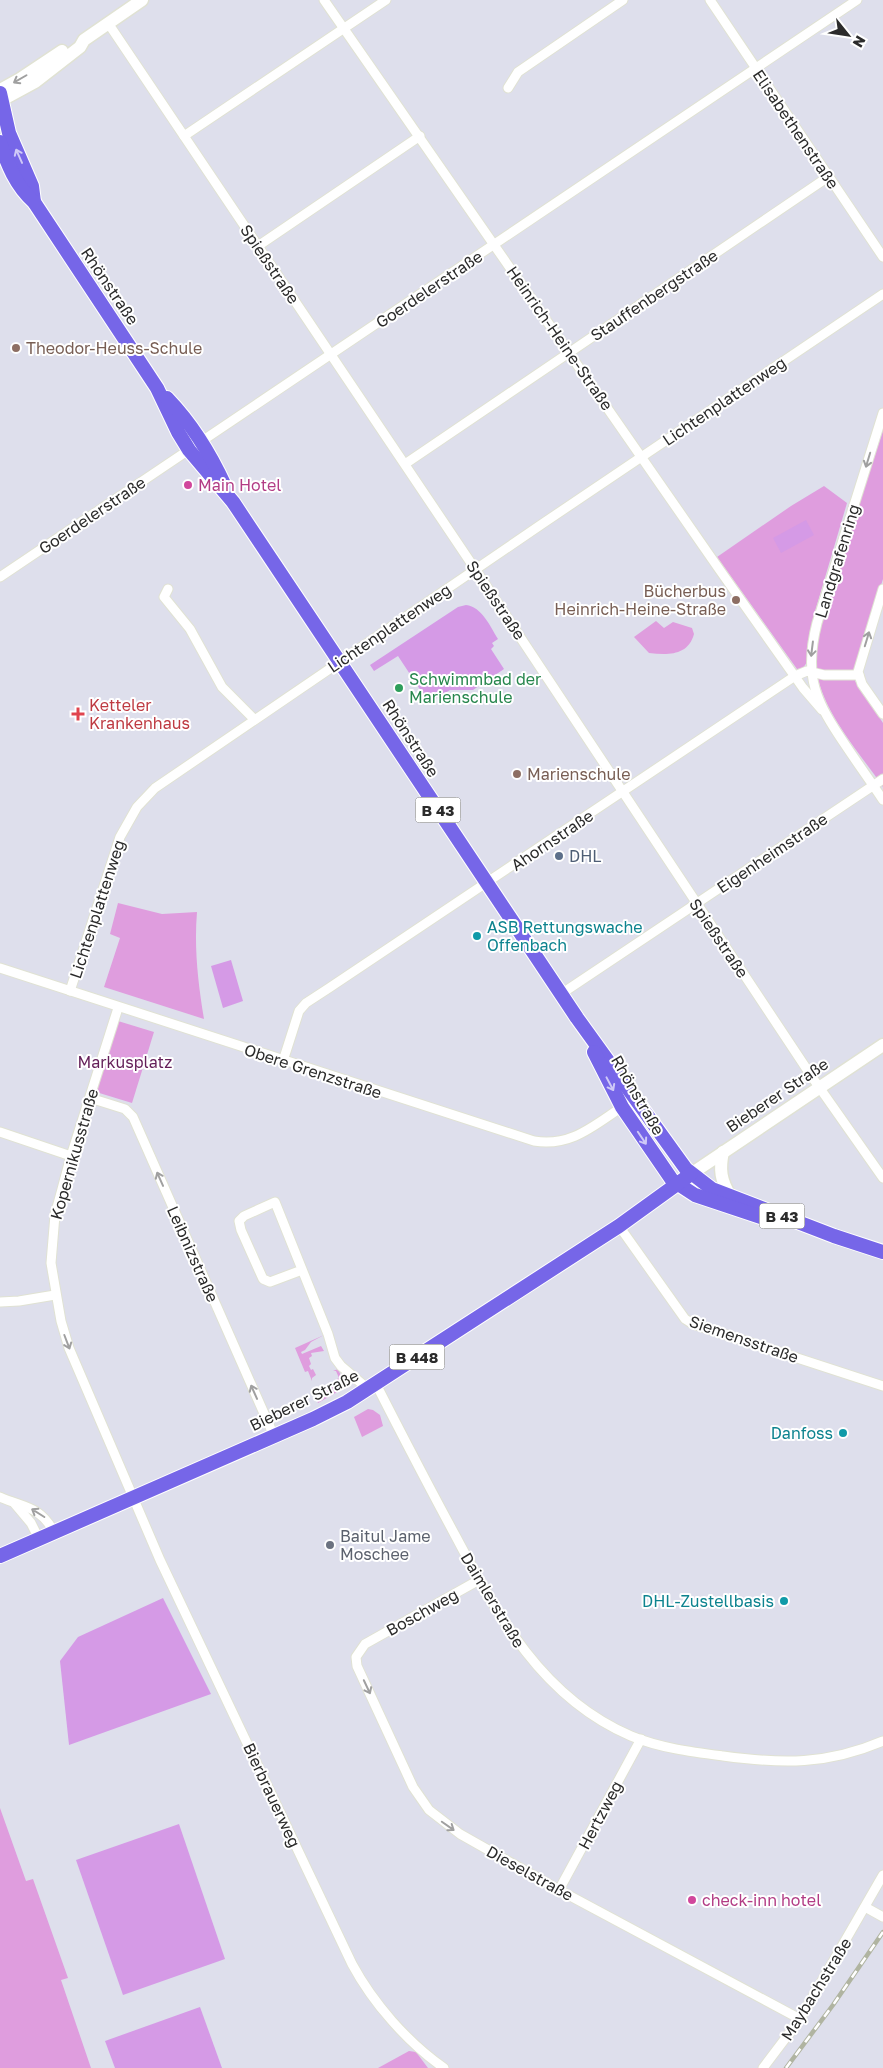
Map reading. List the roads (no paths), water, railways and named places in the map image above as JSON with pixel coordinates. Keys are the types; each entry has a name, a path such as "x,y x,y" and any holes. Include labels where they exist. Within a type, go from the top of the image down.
{"main road":[{"name":"Rhönstraße","path":"0,96 9,132 32,186 34,202"},
{"name":"Rhönstraße","path":"0,142 15,178 24,193 34,202 157,388 178,432 189,450 233,502 577,1018 677,1158 691,1174"},
{"name":"Rhönstraße","path":"157,388 193,428 202,441 213,459 233,502"},
{"name":"Rhönstraße","path":"577,1018 622,1107 666,1174 676,1184"},
{"name":"B 448","path":"676,1184 691,1174"},
{"name":"B 43","path":"691,1174 712,1189 834,1236 883,1252"},
{"name":"B 43","path":"676,1184 706,1200 766,1219 834,1236"},
{"name":"Bieberer Straße","path":"0,1556 330,1411 372,1387 619,1226 676,1184"}],"street":[{"path":"0,96 34,82 80,47 84,40 142,0"},
{"name":"Heinrich-Heine-Straße","path":"324,0 795,676"},
{"path":"184,136 386,0"},
{"path":"508,88 518,72 624,0"},
{"name":"Elisabethenstraße","path":"710,0 883,257"},
{"name":"Goerdelerstraße","path":"0,577 857,0"},
{"name":"Spießstraße","path":"108,23 476,569 820,1088 883,1178"},
{"path":"258,246 420,136"},
{"name":"Stauffenbergstraße","path":"405,464 828,177"},
{"name":"Lichtenplattenweg","path":"70,991 120,836 133,812 155,788 254,719 883,294"},
{"name":"Landgrafenring","path":"822,710 811,672 812,645 817,623 883,413"},
{"path":"168,589 164,597 190,629 217,680 228,696 254,719"},
{"path":"883,589 860,664 859,675 862,684 883,714"},
{"name":"Ahornstraße","path":"283,1061 296,1017 306,1003 795,676 804,671 824,675 859,675"},
{"name":"Landgrafenring","path":"795,676 822,710 883,800"},
{"name":"Eigenheimstraße","path":"561,994 883,779"},
{"name":"Obere Grenzstraße","path":"0,968 118,1008 541,1142 557,1142 575,1138 622,1107"},
{"name":"Kopernikusstraße","path":"118,1008 57,1204 52,1230 51,1263 55,1295 64,1332 135,1498"},
{"name":"Bieberer Straße","path":"691,1174 883,1045"},
{"name":"Leibnizstraße","path":"90,1098 125,1109 133,1117 274,1436"},
{"path":"0,1132 71,1156"},
{"path":"723,1152 720,1167 721,1176 730,1196"},
{"path":"302,1270 270,1282 263,1280 240,1230 239,1221 244,1216 275,1202 302,1270 335,1358 341,1366 372,1387"},
{"name":"Siemensstraße","path":"619,1226 684,1319 693,1324 883,1386"},
{"path":"0,1302 55,1295"},
{"name":"Daimlerstraße","path":"372,1387 479,1580 514,1637 551,1680 588,1711 619,1730 641,1739 686,1751 779,1762 832,1757 853,1752 883,1741"},
{"path":"0,1497 30,1508 45,1516 54,1532"},
{"name":"Bierbrauerweg","path":"135,1498 160,1560 352,1964 367,1989 388,2015 421,2049 444,2068"},
{"path":"15,1504 31,1523 39,1539"},
{"name":"Boschweg","path":"365,1644 479,1580"},
{"name":"Dieselstraße","path":"365,1644 358,1652 357,1666 413,1787 424,1804 441,1821 460,1834 559,1890 800,2019"},
{"name":"Hertzweg","path":"559,1890 641,1739"},
{"name":"Maybachstraße","path":"763,2068 800,2019 883,1875"},
{"path":"865,1907 883,1917"}],"railway":[{"path":"786,2068 833,2005 883,1932"}],"place":[{"name":"Theodor-Heuss-Schule","path":"16,348"},
{"name":"Main Hotel","path":"188,485"},
{"name":"Bücherbus Heinrich-Heine-Straße","path":"736,600"},
{"name":"Schwimmbad der Marienschule","path":"399,688"},
{"name":"Ketteler Krankenhaus","path":"78,714"},
{"name":"Marienschule","path":"517,774"},
{"name":"DHL","path":"559,856"},
{"name":"ASB Rettungswache Offenbach","path":"477,936"},
{"name":"Danfoss","path":"843,1433"},
{"name":"Baitul Jame Moschee","path":"330,1545"},
{"name":"DHL-Zustellbasis","path":"784,1601"},
{"name":"check-inn hotel","path":"692,1900"}],"park label":[{"name":"Markusplatz","path":"125,1062"}]}
